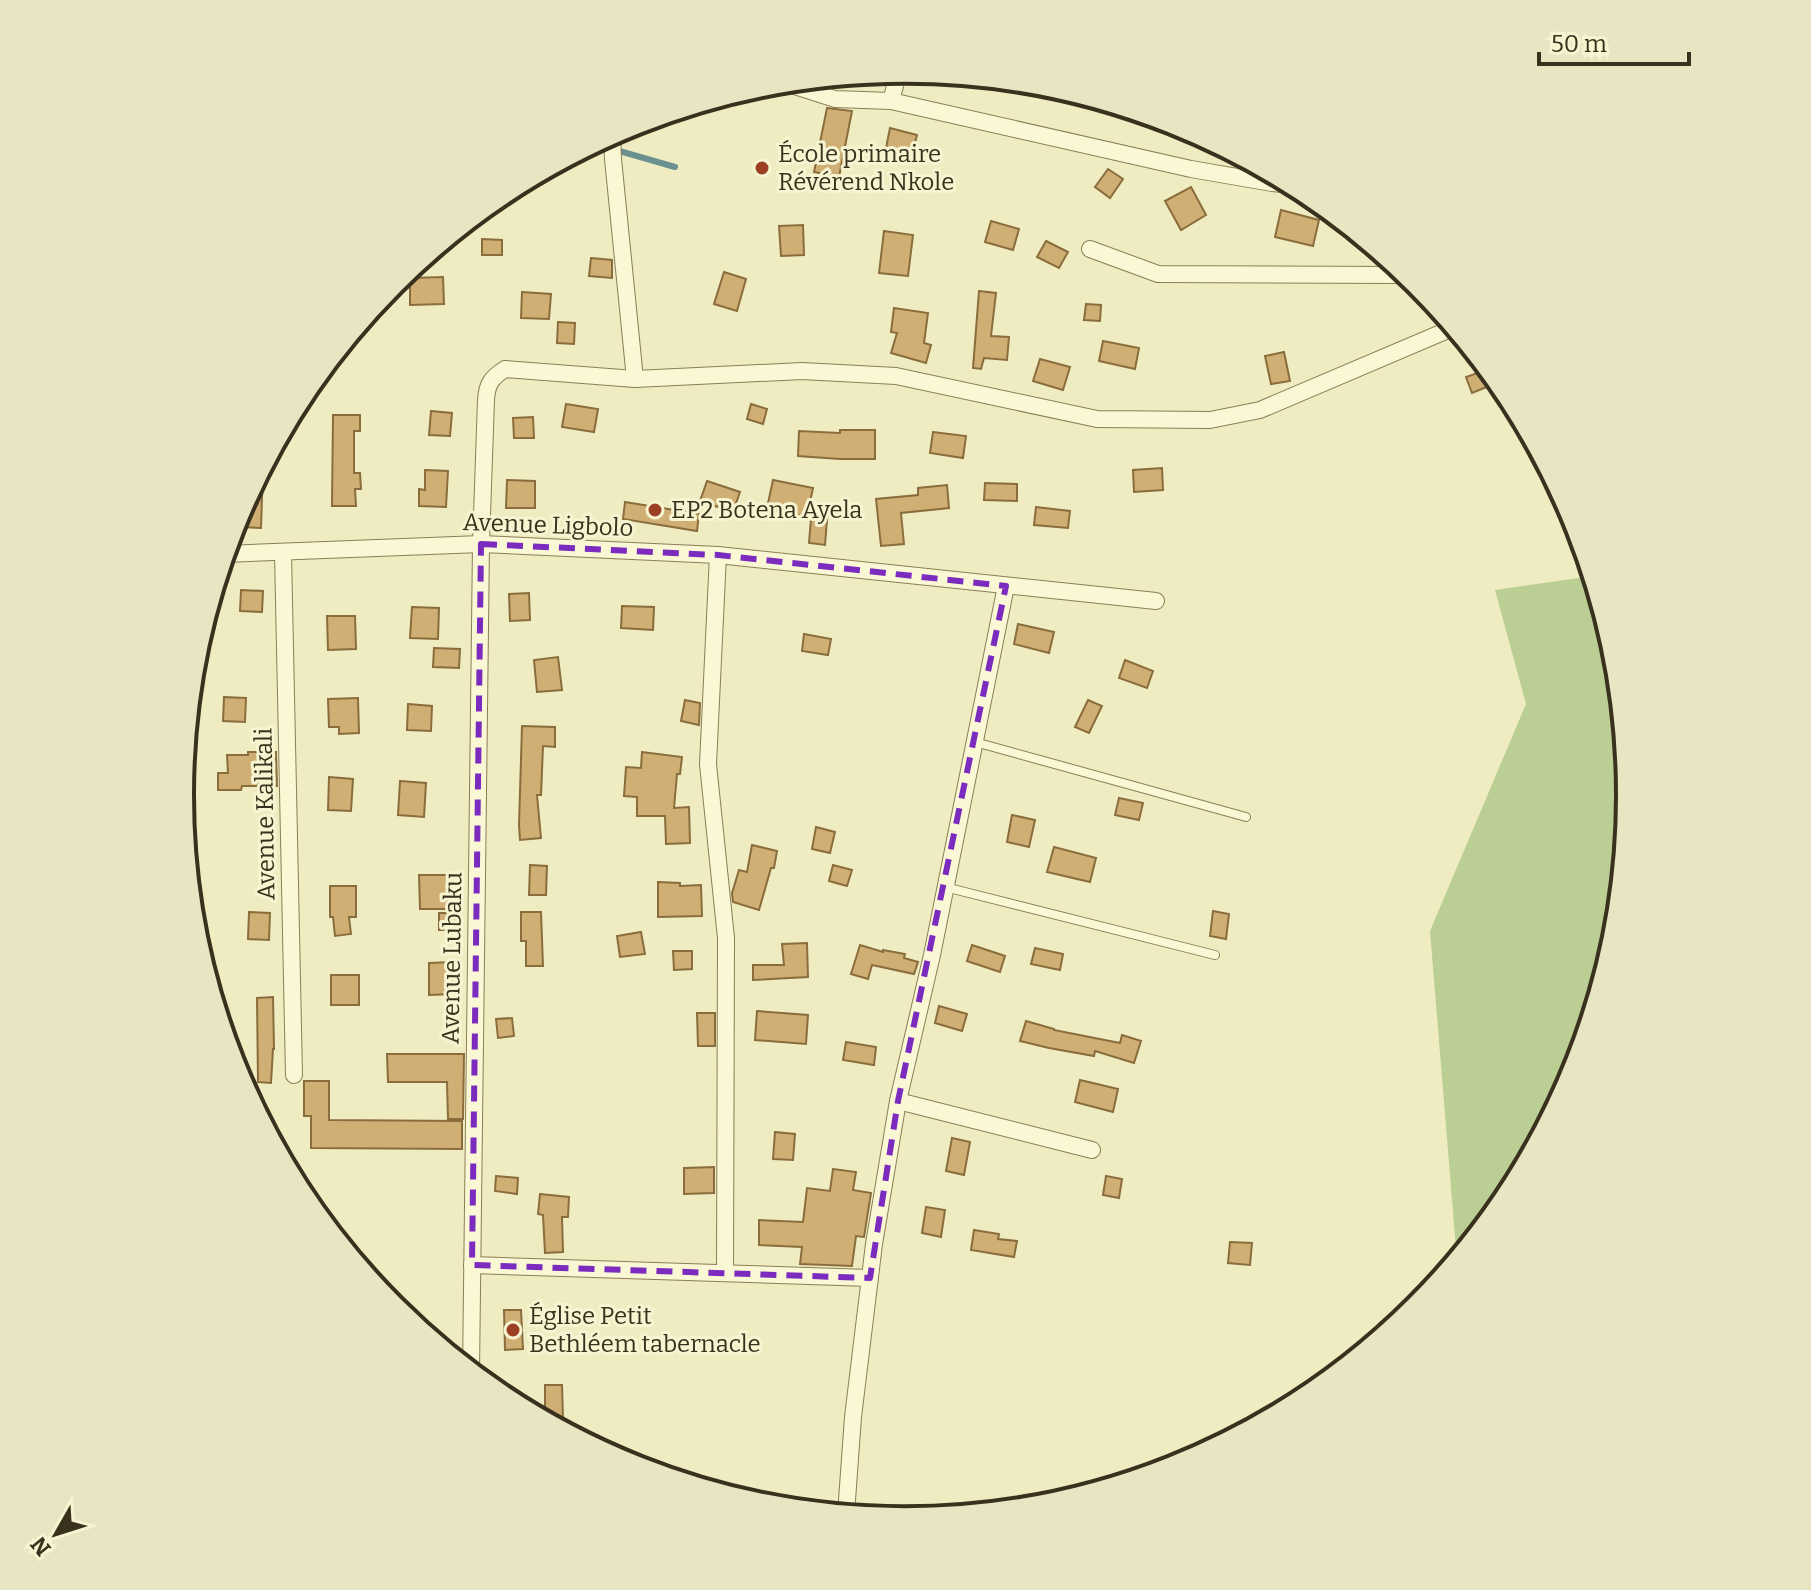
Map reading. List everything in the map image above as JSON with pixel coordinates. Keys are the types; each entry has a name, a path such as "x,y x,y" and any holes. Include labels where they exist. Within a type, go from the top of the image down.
{"street":[{"path":"891,101 895,84"},
{"path":"809,91 835,99 891,101 1191,169 1256,176"},
{"path":"612,147 635,379"},
{"path":"1090,249 1158,274 1390,275"},
{"name":"Avenue Lubaku","path":"471,1357 481,544 487,385 494,376 505,369 635,379 802,371 896,376 1097,419 1210,420 1260,410 1445,332"},
{"name":"Avenue Ligbolo","path":"237,554 481,544 718,555 1156,601"},
{"name":"Avenue Kalikali","path":"283,553 294,1075"},
{"path":"718,555 708,764 726,938 725,1273"},
{"path":"847,1503 853,1417 870,1278 898,1101 929,970 1006,586"},
{"path":"898,1101 1092,1150"},
{"path":"472,1265 870,1278"}],"lane":[{"path":"974,742 1246,817"},
{"path":"945,887 1215,955"}],"highlighted area":[{"path":"481,544 718,555 1006,586 898,1101 870,1278 472,1265"}],"green space":[{"path":"1582,578 1603,656 1610,702 1615,748 1615,842 1603,934 1579,1024 1543,1109 1521,1151 1497,1190 1456,1245 1430,931 1526,704 1495,590"}],"building":[{"path":"827,108 852,111 839,177 814,172"},
{"path":"890,128 917,135 911,159 885,153"},
{"path":"1108,169 1123,179 1110,198 1095,187"},
{"path":"1191,187 1206,215 1181,230 1165,201"},
{"path":"1281,210 1319,220 1313,246 1275,237"},
{"path":"991,221 1019,229 1013,250 985,242"},
{"path":"803,225 804,255 781,256 779,226"},
{"path":"884,231 913,235 908,276 879,273"},
{"path":"482,239 502,240 502,255 482,255"},
{"path":"1046,241 1068,252 1059,268 1037,257"},
{"path":"591,258 612,260 612,278 589,276"},
{"path":"724,272 746,279 737,311 714,304"},
{"path":"443,277 444,304 410,305 410,285 418,278"},
{"path":"979,291 996,293 991,336 1009,337 1007,360 984,358 981,369 973,368"},
{"path":"522,292 551,294 549,319 521,318"},
{"path":"1086,304 1101,305 1100,321 1084,320"},
{"path":"894,308 928,313 924,343 931,345 926,363 891,353 897,333 891,332"},
{"path":"558,322 575,323 574,344 557,343"},
{"path":"1103,341 1139,348 1135,369 1099,361"},
{"path":"1284,352 1290,381 1271,384 1265,356"},
{"path":"1040,359 1070,367 1063,390 1033,381"},
{"path":"1478,373 1488,387 1472,393 1466,377"},
{"path":"566,404 598,409 594,432 562,427"},
{"path":"751,404 767,409 763,424 747,419"},
{"path":"431,411 452,413 450,436 429,435"},
{"path":"333,415 360,415 360,431 354,431 354,473 360,473 361,489 355,489 356,506 332,506"},
{"path":"533,417 534,438 514,438 513,418"},
{"path":"840,430 875,430 875,459 798,456 799,431 840,433"},
{"path":"933,432 966,436 963,458 930,453"},
{"path":"1162,468 1163,490 1134,492 1133,470"},
{"path":"425,470 448,471 446,507 419,506 419,489 425,490"},
{"path":"507,480 535,481 535,508 506,508"},
{"path":"773,480 813,488 807,517 767,508"},
{"path":"707,481 740,492 733,512 700,501"},
{"path":"985,483 1017,484 1017,501 984,500"},
{"path":"947,485 949,508 901,513 904,544 881,546 876,499 918,495 918,488"},
{"path":"262,494 261,528 247,527"},
{"path":"625,502 699,514 697,531 623,519"},
{"path":"812,507 828,508 825,545 809,543"},
{"path":"1036,507 1070,511 1068,528 1034,525"},
{"path":"241,590 263,591 262,612 240,611"},
{"path":"529,593 530,620 510,621 509,594"},
{"path":"622,606 654,607 653,630 621,628"},
{"path":"412,607 439,608 438,639 410,638"},
{"path":"327,616 355,616 356,649 328,650"},
{"path":"1018,624 1054,632 1049,653 1014,644"},
{"path":"804,634 831,639 828,655 802,651"},
{"path":"434,648 460,649 459,668 433,667"},
{"path":"558,657 562,690 537,692 534,660"},
{"path":"1125,660 1153,671 1147,688 1119,678"},
{"path":"224,697 246,698 245,722 223,721"},
{"path":"358,698 359,733 339,734 339,727 329,727 328,699"},
{"path":"685,700 700,703 699,725 681,721"},
{"path":"1088,700 1102,706 1089,733 1075,727"},
{"path":"408,704 432,706 431,731 407,730"},
{"path":"522,726 555,727 555,747 543,746 541,795 537,795 541,838 520,840 519,825"},
{"path":"248,752 276,752 277,786 218,790 218,773 228,773 227,755 248,755"},
{"path":"642,752 682,757 674,808 689,807 690,843 666,844 665,816 637,816 637,797 624,796 626,767 641,768"},
{"path":"329,777 353,779 351,811 328,810"},
{"path":"400,781 426,783 424,817 398,815"},
{"path":"1119,798 1143,803 1139,820 1115,815"},
{"path":"1012,815 1035,820 1029,847 1007,842"},
{"path":"816,827 835,832 830,853 812,849"},
{"path":"752,845 777,851 759,910 733,902 732,893 739,870 747,872"},
{"path":"1054,847 1096,858 1090,882 1047,872"},
{"path":"530,865 547,866 546,895 529,895"},
{"path":"833,865 852,870 847,886 829,881"},
{"path":"419,875 448,875 448,909 420,909"},
{"path":"658,882 680,883 680,886 701,885 702,916 658,917"},
{"path":"330,886 356,886 356,917 349,917 351,934 335,936 333,917 330,917"},
{"path":"1213,911 1229,914 1226,939 1210,936"},
{"path":"249,912 270,913 269,940 248,939"},
{"path":"521,912 541,912 543,966 526,966 526,941 521,941"},
{"path":"439,913 458,913 458,930 439,930"},
{"path":"641,932 645,954 620,957 617,936"},
{"path":"807,943 808,977 753,980 753,965 784,965 782,944"},
{"path":"860,945 905,954 904,958 918,962 914,974 872,965 868,979 851,974"},
{"path":"972,945 1005,956 1000,972 967,961"},
{"path":"1035,948 1063,954 1060,970 1031,964"},
{"path":"673,951 692,951 692,969 674,970"},
{"path":"453,962 453,994 429,995 429,963"},
{"path":"331,975 359,975 359,1005 331,1005"},
{"path":"273,997 271,1083 258,1082 257,998"},
{"path":"939,1006 967,1014 962,1031 935,1023"},
{"path":"757,1011 808,1015 806,1044 755,1040"},
{"path":"697,1013 715,1013 715,1046 698,1046"},
{"path":"512,1018 514,1036 498,1038 496,1019"},
{"path":"1026,1021 1120,1043 1122,1035 1141,1041 1134,1063 1095,1051 1094,1056 1020,1041"},
{"path":"846,1042 876,1047 874,1065 843,1060"},
{"path":"387,1054 464,1054 463,1119 448,1119 447,1082 388,1082"},
{"path":"1080,1080 1118,1089 1113,1112 1075,1102"},
{"path":"304,1081 329,1081 329,1120 462,1121 462,1149 311,1148 311,1116 304,1116"},
{"path":"775,1132 795,1134 793,1160 773,1159"},
{"path":"952,1138 970,1142 964,1175 946,1171"},
{"path":"714,1167 714,1193 684,1194 684,1168"},
{"path":"833,1169 856,1172 853,1190 871,1193 864,1237 856,1236 852,1266 800,1264 802,1247 759,1245 759,1220 803,1222 807,1188 830,1191"},
{"path":"496,1176 518,1178 517,1194 495,1191"},
{"path":"1106,1176 1122,1179 1119,1198 1103,1195"},
{"path":"540,1194 569,1197 568,1217 562,1217 563,1252 545,1253 543,1215 538,1214"},
{"path":"926,1207 945,1210 941,1237 922,1233"},
{"path":"974,1230 999,1234 998,1239 1017,1241 1014,1257 971,1250"},
{"path":"1230,1242 1252,1243 1250,1265 1228,1263"},
{"name":"Église Petit Bethléem tabernacle","path":"504,1310 521,1310 523,1349 505,1350"},
{"path":"545,1385 562,1385 563,1418 545,1408"}],"waterway":[{"path":"610,148 675,167"}],"place":[{"name":"École primaire Révérend Nkole","path":"762,168"},
{"name":"EP2 Botena Ayela","path":"655,510"},
{"name":"Église Petit Bethléem tabernacle","path":"513,1330"}]}
